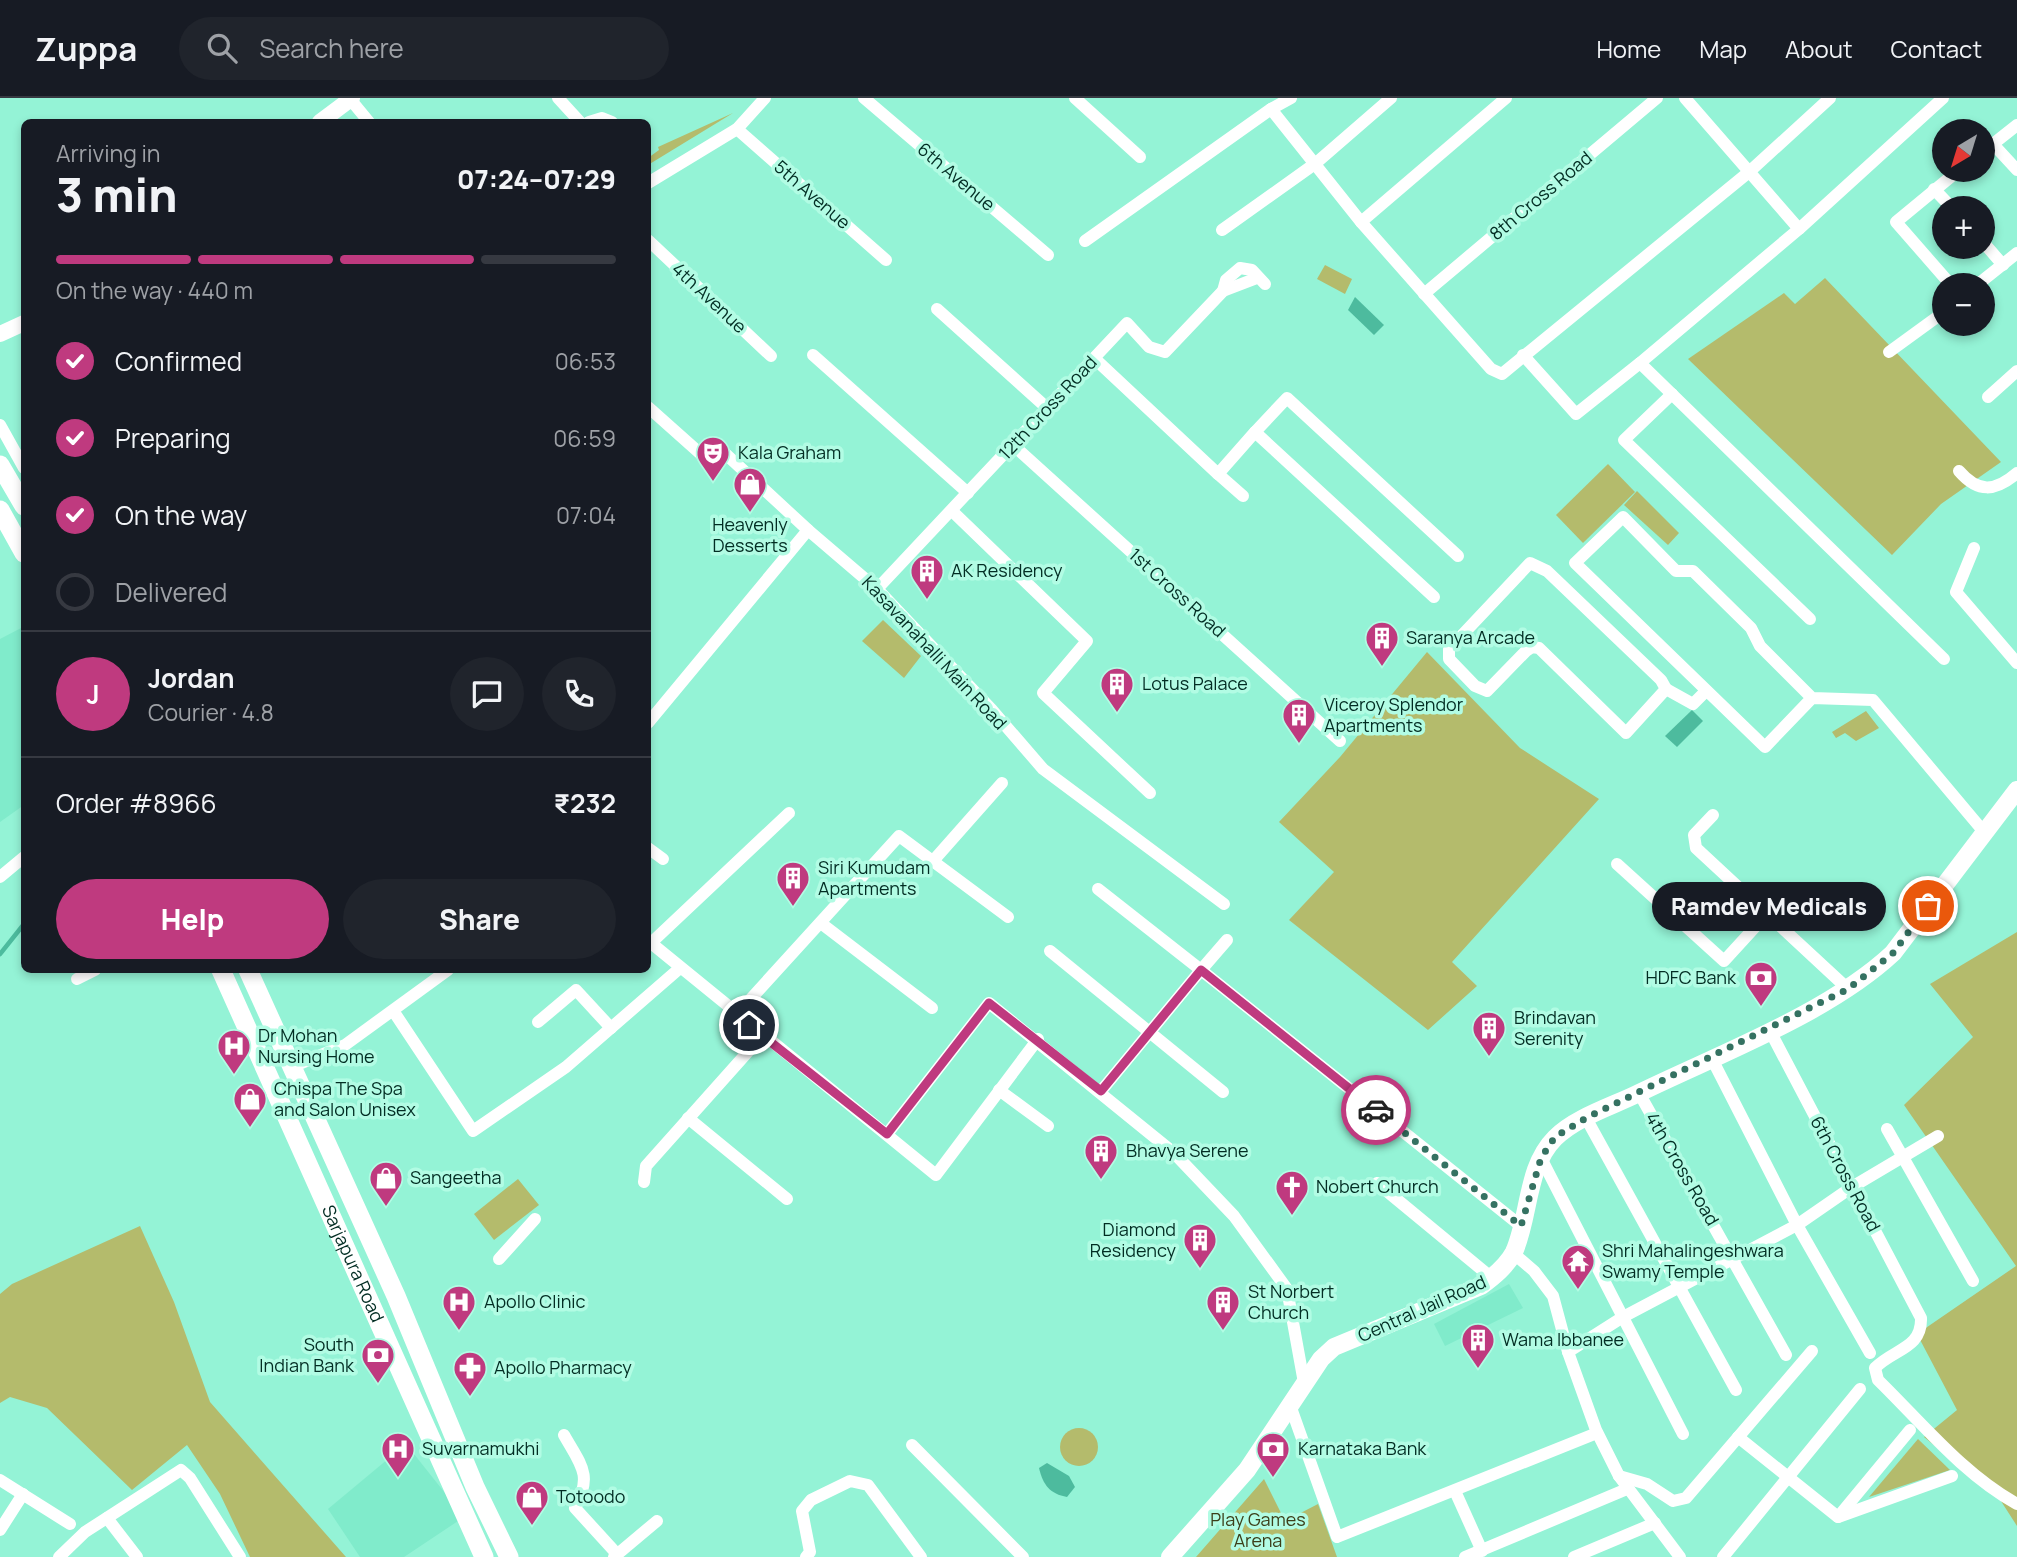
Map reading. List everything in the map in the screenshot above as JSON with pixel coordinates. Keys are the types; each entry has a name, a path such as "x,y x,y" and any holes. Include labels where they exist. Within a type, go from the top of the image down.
{"main road":[{"path":"0,465 21,501"},
{"name":"Central Jail Road","path":"1170,1557 1247,1470 1304,1383 1334,1347 1481,1286 1492,1278 1513,1253 1541,1158 1555,1137 1586,1118 1770,1031 1848,989 1893,953 2017,790"},
{"name":"Sarjapura Road","path":"222,973 484,1557"},
{"name":"Sarjapura Road","path":"249,973 396,1296 475,1487 509,1557"},
{"path":"374,1307 396,1296"}],"street":[{"path":"324,119 351,98 367,119"},
{"path":"558,98 577,119"},
{"path":"651,181 737,129 765,98"},
{"name":"6th Avenue","path":"864,98 1048,255"},
{"path":"1075,98 1140,157"},
{"path":"1085,241 1271,109 1291,98"},
{"path":"1222,230 1316,163 1391,98"},
{"path":"1360,222 1506,98"},
{"name":"8th Cross Road","path":"1424,294 1657,98"},
{"path":"1685,98 1799,229"},
{"path":"1271,109 1360,222 1491,369 1502,373 1749,172 1830,98"},
{"path":"1523,355 1576,414 1799,229 1943,98"},
{"path":"1995,142 2017,125"},
{"name":"5th Avenue","path":"737,129 886,260"},
{"path":"1995,153 2017,170"},
{"path":"1941,273 1896,222 1943,182"},
{"path":"1934,189 1941,196"},
{"name":"4th Avenue","path":"651,243 771,356"},
{"path":"1993,273 2017,253"},
{"path":"1995,256 2003,265"},
{"name":"12th Cross Road","path":"877,589 1127,323 1149,347 1165,352 1223,291 1261,281"},
{"path":"937,309 1047,408"},
{"path":"1889,352 1932,321"},
{"path":"0,334 21,324"},
{"path":"813,355 968,493"},
{"path":"1094,358 1243,496"},
{"path":"1640,363 1944,659"},
{"path":"1988,397 2017,371"},
{"path":"1672,394 1624,440 1810,619"},
{"path":"1218,474 1287,398 1458,556"},
{"path":"651,410 703,456"},
{"path":"0,425 21,463"},
{"path":"1255,432 1434,597"},
{"name":"1st Cross Road","path":"1013,445 1340,741"},
{"name":"Kasavanahalli Main Road","path":"717,446 877,589 992,710 1043,769 1224,904"},
{"path":"1959,471 1972,485 1988,490 2005,483 2017,473"},
{"path":"952,511 1087,641 1043,693 1150,793"},
{"path":"1812,698 1765,747 1575,563 1623,517 1676,571 1693,571 1751,628 1760,646 1812,698 1873,700 1984,832"},
{"path":"651,719 808,530"},
{"path":"1974,548 1956,592 2017,663"},
{"path":"1665,689 1626,733 1539,648 1532,647 1526,651 1487,691 1475,686 1449,659 1449,649 1531,564 1547,571 1661,680 1665,689 1693,704 1706,691"},
{"path":"933,861 1002,783"},
{"path":"789,813 651,943 936,1175 1038,1039"},
{"path":"1713,816 1694,835 1696,848 1848,989"},
{"path":"737,1014 822,924 899,836 1008,917"},
{"path":"651,850 663,859"},
{"path":"0,877 21,860"},
{"path":"1617,864 1724,961 1767,914"},
{"path":"1098,889 1521,1226"},
{"path":"822,924 932,1008"},
{"path":"1101,1091 1227,940"},
{"path":"1050,951 1223,1092"},
{"path":"394,1012 473,1131 566,1067 680,968"},
{"path":"77,979 90,973"},
{"path":"292,1068 345,1045 444,973"},
{"path":"538,1022 576,990 611,1028"},
{"path":"887,1134 989,1003 1038,1039 1174,1153 1234,1216 1287,1289 1304,1383"},
{"name":"6th Cross Road","path":"1770,1031 1921,1318 1920,1336 1875,1368 1878,1380 1968,1469 2017,1504"},
{"path":"644,1182 646,1166 762,1036"},
{"path":"1711,1057 1797,1224 1870,1353"},
{"path":"999,1090 1048,1126"},
{"name":"4th Cross Road","path":"1639,1093 1786,1355"},
{"path":"688,1118 787,1199"},
{"path":"1586,1118 1736,1390"},
{"path":"1887,1129 1973,1281"},
{"path":"1568,1352 1623,1317 1797,1224 1852,1187 1938,1136"},
{"path":"1541,1158 1683,1434"},
{"path":"1377,1184 1492,1278"},
{"path":"499,1259 535,1219"},
{"path":"1513,1253 1534,1271 1553,1296 1568,1352 1597,1433 1619,1476 1680,1557"},
{"path":"1619,1476 1647,1484 1673,1501 1686,1498 1812,1351"},
{"path":"1723,1557 1860,1389"},
{"path":"1290,1405 1338,1537 1597,1433"},
{"path":"1838,1517 1910,1430"},
{"path":"564,1435 586,1473 582,1494 575,1508 622,1554 657,1521"},
{"path":"1738,1437 1838,1517"},
{"path":"912,1445 1023,1557"},
{"path":"60,1557 85,1532 181,1470 238,1552 223,1557"},
{"path":"1838,1517 1952,1476"},
{"path":"0,1480 70,1524"},
{"path":"811,1555 802,1511 811,1500 850,1482 868,1485 921,1557"},
{"path":"1465,1557 1627,1489"},
{"path":"1455,1491 1482,1550"},
{"path":"0,1530 23,1494"},
{"path":"107,1518 137,1557"},
{"path":"1574,1557 1655,1523"}],"shaded area":[{"path":"1355,297 1384,325 1374,335 1348,310"},
{"path":"21,628 21,807 0,822 0,639"},
{"path":"1692,710 1703,721 1677,747 1665,736"},
{"path":"1509,1284 1523,1308 1445,1346 1434,1324"},
{"name":"Suvarnamukhi","path":"406,1444 464,1517 404,1557 360,1557 328,1509"},
{"path":"1047,1463 1069,1476 1075,1487 1067,1497 1056,1494 1045,1484 1039,1468"}],"green space":[{"path":"733,113 651,163 651,156 659,150 658,147"},
{"path":"1325,265 1352,279 1345,294 1317,279"},
{"path":"1825,278 2001,462 1941,504 1892,555 1688,359 1784,293 1795,304"},
{"path":"1608,464 1635,492 1583,543 1556,515"},
{"path":"1637,491 1679,533 1668,545 1624,505"},
{"path":"883,620 921,656 904,678 862,641"},
{"path":"1427,652 1520,748 1599,799 1452,962 1477,986 1428,1030 1289,920 1334,872 1279,822 1340,757"},
{"path":"1866,711 1879,728 1856,741 1845,733 1836,738 1832,732"},
{"path":"2017,932 2017,1526 1999,1498 1924,1437 1957,1410 1917,1334 2016,1266 1904,1105 1973,1037 1930,984"},
{"path":"518,1179 539,1205 494,1240 474,1214"},
{"path":"140,1226 174,1302 210,1402 346,1557 250,1557 220,1494 187,1445 132,1490 47,1408 10,1397 0,1403 0,1294 12,1284"},
{"path":"1079,1428 1093,1433 1098,1447 1093,1461 1079,1466 1065,1461 1060,1447 1065,1433"},
{"path":"1918,1439 1950,1470 1869,1497"},
{"name":"Play Games Arena","path":"1264,1479 1285,1521 1318,1504 1337,1557 1196,1557"}],"waterway":[{"path":"0,954 21,928"}],"way so far":[{"path":"1376,1110 1521,1226 1541,1158 1555,1137 1586,1118 1770,1031 1848,989 1873,972 1893,953 1928,906"}],"place":[{"name":"Kala Graham","path":"713,483"},
{"name":"Heavenly Desserts","path":"750,514"},
{"name":"AK Residency","path":"927,601"},
{"name":"Saranya Arcade","path":"1382,668"},
{"name":"Lotus Palace","path":"1117,714"},
{"name":"Viceroy Splendor Apartments","path":"1299,745"},
{"name":"Ramdev Medicals","path":"1928,906"},
{"name":"Siri Kumudam Apartments","path":"793,908"},
{"name":"HDFC Bank","path":"1761,1008"},
{"name":"Brindavan Serenity","path":"1489,1058"},
{"name":"Dr Mohan Nursing Home","path":"234,1076"},
{"name":"Chispa The Spa and Salon Unisex","path":"250,1129"},
{"name":"Bhavya Serene","path":"1101,1181"},
{"name":"Sangeetha","path":"386,1208"},
{"name":"Nobert Church","path":"1292,1217"},
{"name":"Diamond Residency","path":"1200,1270"},
{"name":"Shri Mahalingeshwara Swamy Temple","path":"1578,1291"},
{"name":"Apollo Clinic","path":"459,1332"},
{"name":"St Norbert Church","path":"1223,1332"},
{"name":"Wama Ibbanee","path":"1478,1370"},
{"name":"South Indian Bank","path":"378,1385"},
{"name":"Apollo Pharmacy","path":"470,1398"},
{"name":"Suvarnamukhi","path":"398,1479"},
{"name":"Karnataka Bank","path":"1273,1479"},
{"name":"Totoodo","path":"532,1527"}],"route":[{"path":"749,1025 887,1134 989,1003 1101,1091 1201,970 1376,1110"}]}
